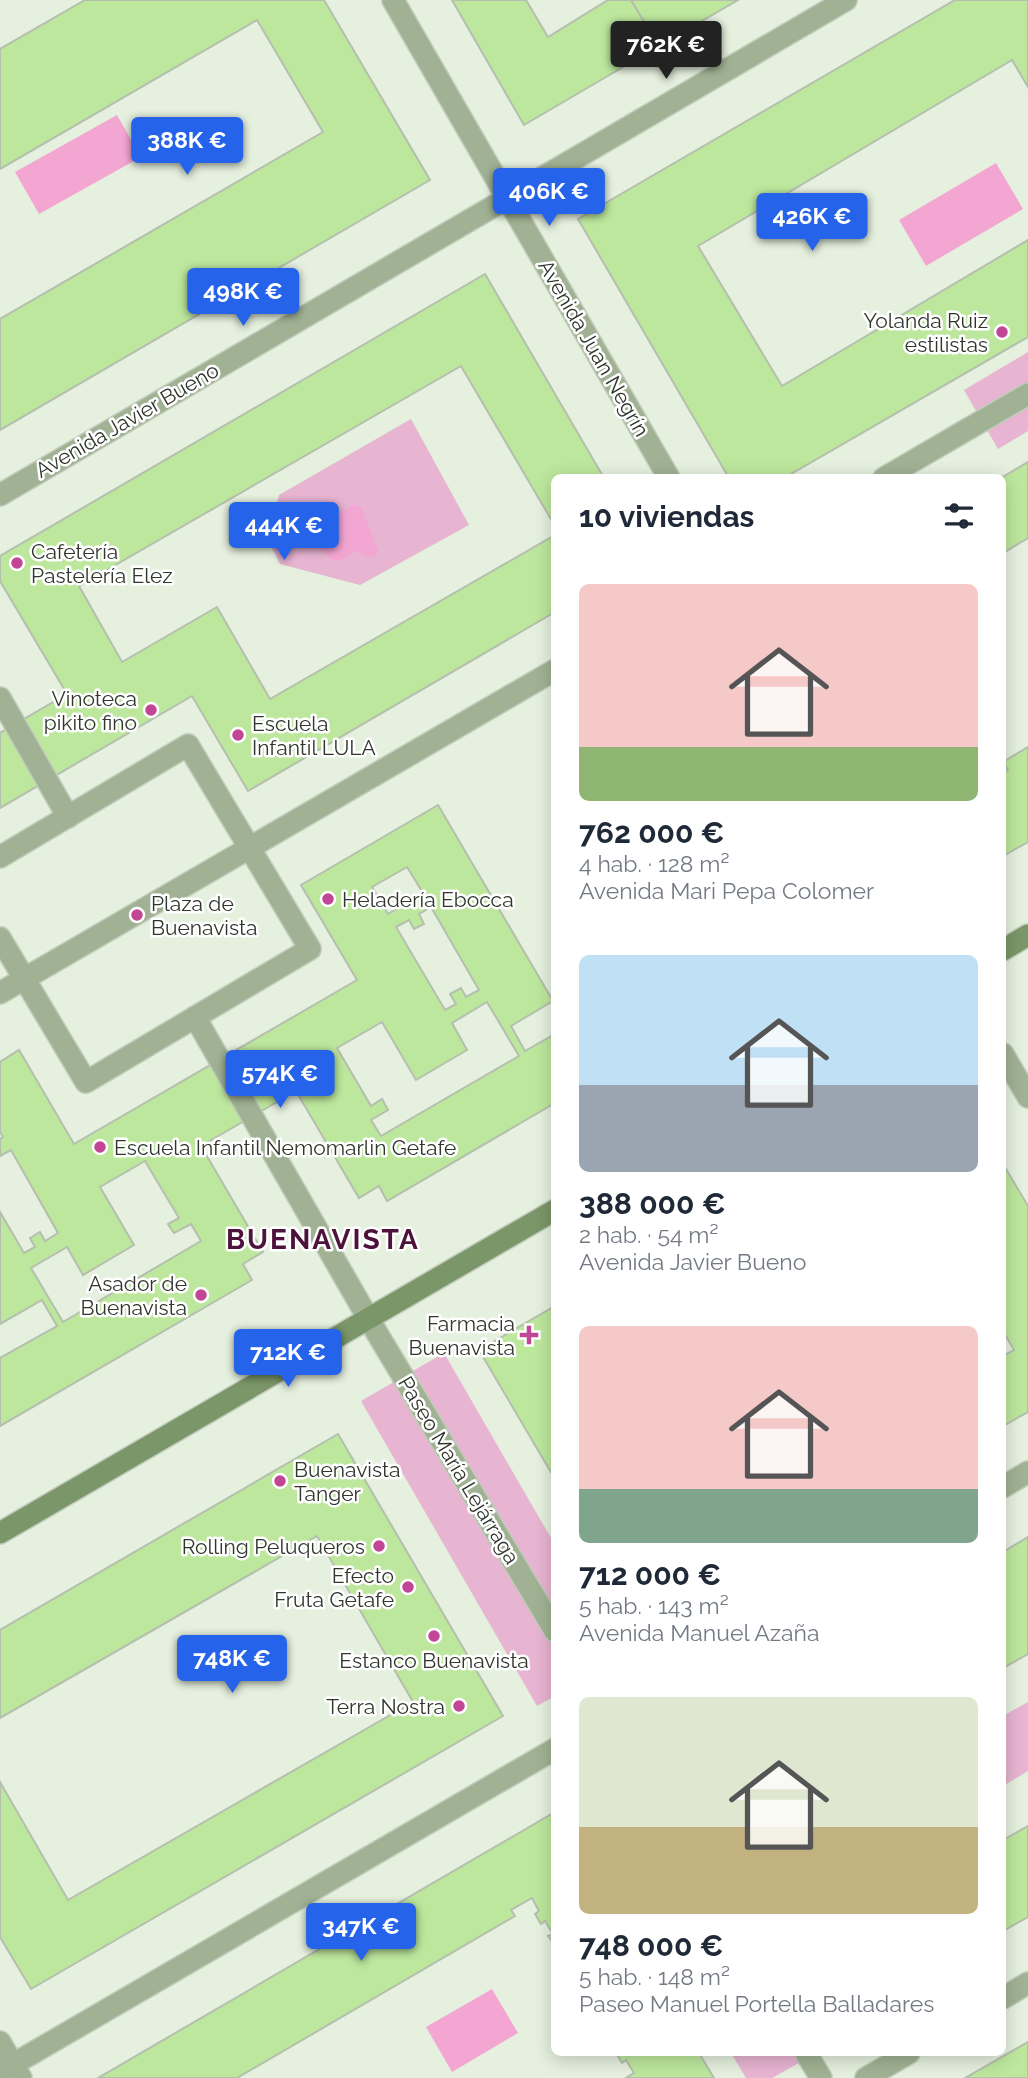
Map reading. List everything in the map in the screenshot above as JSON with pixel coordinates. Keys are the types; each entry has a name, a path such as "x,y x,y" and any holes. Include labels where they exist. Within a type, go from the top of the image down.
{"street":[{"name":"Avenida Juan Negrín","path":"393,0 667,474"},
{"name":"Avenida Javier Bueno","path":"0,495 846,0"},
{"path":"891,474 1028,394"},
{"path":"0,993 551,672"},
{"path":"0,698 68,817"},
{"path":"0,857 188,745 310,949 86,1082 0,937"},
{"path":"1006,948 1028,935"},
{"name":"Paseo María Lejárraga","path":"195,1017 369,1318 551,1624"},
{"path":"1006,1059 1028,1097"},
{"path":"0,1533 551,1212"},
{"path":"1006,1485 1028,1472"},
{"path":"0,2042 11,2071 551,1751"},
{"path":"1006,1996 1028,1983"},
{"path":"808,2056 821,2078"},
{"path":"866,2078 904,2056"}],"shaded area":[{"path":"117,115 141,157 39,214 15,172"},
{"path":"996,163 1023,209 926,266 899,220"},
{"path":"1028,352 1028,431 998,449 964,390"},
{"path":"411,419 469,525 360,585 280,564 267,538 279,495"},
{"path":"353,505 361,507 378,551 375,556 368,557 356,551 342,560 333,560 320,549 295,543 305,532"},
{"path":"444,1353 551,1538 551,1698 537,1706 361,1401"},
{"path":"1028,1702 1028,1771 1006,1784 1006,1714"},
{"path":"492,1989 518,2033 452,2072 426,2027"},
{"path":"733,2056 812,2056 772,2078 746,2078"}],"building":[{"path":"85,0 324,0 430,180 0,430 0,319 323,132 257,20 0,169 0,49"},
{"path":"452,0 526,0 548,37 608,0 631,0 659,46 524,125"},
{"path":"631,0 738,0 659,46"},
{"path":"955,0 1028,0 1028,87 1012,60 698,246 782,386 1028,240 1028,337 791,474 727,474 578,219"},
{"path":"485,274 602,474 551,474 551,519 461,366 79,586 122,662 217,607 270,699 551,537 551,614 248,791 192,696 0,808 0,733 67,694 0,581 0,556"},
{"path":"1028,462 1028,538 1006,551 1006,475"},
{"path":"1028,747 1028,842 1006,854 1008,770 1006,760"},
{"path":"438,805 551,998 551,1002 511,1026 525,1051 551,1036 551,1105 387,1201 379,1186 359,1198 296,1091 201,1146 263,1252 243,1264 252,1280 0,1426 0,1358 57,1326 42,1300 0,1324 0,1212 24,1253 35,1247 30,1238 40,1232 45,1241 58,1233 11,1150 0,1156 0,1139 3,1137 0,1132 0,1062 19,1050 74,1144 357,980 301,885","holes":["407,867 423,893 388,914 372,887","431,907 479,990 466,997 461,988 450,994 456,1004 445,1010 396,927 409,920 414,929 424,924 419,914","487,1002 519,1056 381,1136 371,1120 388,1110 382,1099 371,1106 337,1048 382,1022 416,1080 467,1050 452,1023","145,1161 179,1218 168,1224 174,1233 191,1224 201,1241 63,1322 31,1268 67,1247 83,1275 134,1245 100,1187"]},
{"path":"1006,1169 1028,1206 1028,1412 1006,1424 1006,1354 1014,1350 1006,1336"},
{"path":"551,1308 551,1472 479,1350"},
{"path":"338,1434 503,1716 31,1989 0,1937 0,1782 68,1900 413,1702 317,1536 0,1718 0,1630"},
{"path":"1028,1537 1028,1654 1006,1666 1006,1550"},
{"path":"551,1814 551,1931 545,1921 541,1924 535,1914 539,1911 532,1898 511,1910 515,1916 237,2078 98,2078"},
{"path":"1028,1826 1028,1917 1006,1929 1006,1838"},
{"path":"1028,2042 1028,2078 965,2078 1006,2056"},
{"path":"618,2056 701,2056 714,2078 626,2078 634,2073 626,2060 622,2063"}],"place":[{"name":"Yolanda Ruiz estilistas","path":"1002,332"},
{"name":"Cafetería Pastelería Elez","path":"17,563"},
{"name":"Vinoteca pikito fino","path":"151,710"},
{"name":"Escuela Infantil LULA","path":"238,735"},
{"name":"Heladería Ebocca","path":"328,899"},
{"name":"Plaza de Buenavista","path":"137,915"},
{"name":"Escuela Infantil Nemomarlin Getafe","path":"100,1147"},
{"name":"Asador de Buenavista","path":"201,1295"},
{"name":"Farmacia Buenavista","path":"529,1335"},
{"name":"Buenavista Tanger","path":"280,1481"},
{"name":"Rolling Peluqueros","path":"379,1546"},
{"name":"Efecto Fruta Getafe","path":"408,1587"},
{"name":"Estanco Buenavista","path":"434,1636"},
{"name":"Terra Nostra","path":"459,1706"}],"district":[{"name":"BUENAVISTA","path":"323,1239"}]}
